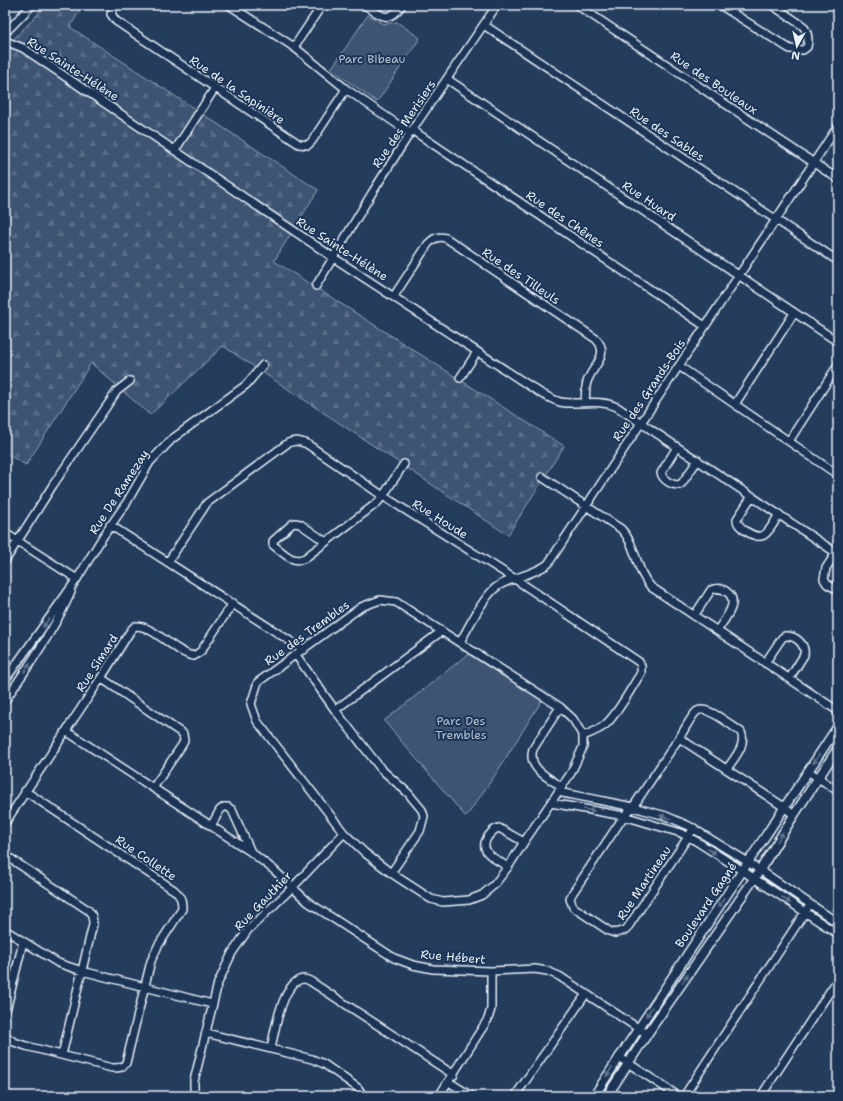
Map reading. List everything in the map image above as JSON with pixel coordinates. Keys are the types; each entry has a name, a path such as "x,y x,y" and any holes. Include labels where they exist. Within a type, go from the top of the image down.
{"main road":[{"name":"Boulevard Gagné","path":"594,1096 838,726"},
{"name":"Boulevard Gagné","path":"606,1096 760,870 838,748"}],"street":[{"path":"5,33 32,5"},
{"name":"Rue de la Sapinière","path":"115,5 111,14 116,21 295,142 308,145 312,141 346,89"},
{"name":"Rue des Chênes","path":"229,5 294,47 346,89 705,326"},
{"path":"294,47 322,5"},
{"path":"364,5 383,16 393,15 402,5"},
{"name":"Rue des Merisiers","path":"334,258 372,193 411,132 497,5"},
{"name":"Rue des Bouleaux","path":"577,5 838,179"},
{"path":"720,5 790,49 803,50 807,47 808,37 803,26 772,5"},
{"path":"732,12 737,5"},
{"name":"Rue des Sables","path":"484,25 838,261"},
{"name":"Rue Sainte-Hélène","path":"5,41 23,48 334,258 542,394 560,402 612,404 698,460 837,554 826,568 824,579 827,584 838,590"},
{"name":"Rue Huard","path":"448,78 838,342"},
{"path":"175,150 215,88"},
{"name":"Rue des Grands-Bois","path":"460,642 492,590 499,585 539,570 548,564 838,126"},
{"name":"Rue des Tilleuls","path":"394,296 428,244 439,236 446,238 596,339 601,345 602,352 587,382 585,402"},
{"path":"316,286 334,258"},
{"path":"735,404 794,312"},
{"path":"460,378 476,352"},
{"name":"Rue De Ramezay","path":"5,680 77,580 110,525 127,502 150,462 172,439 246,385 263,365"},
{"path":"679,366 838,475"},
{"path":"789,441 838,366"},
{"path":"5,560 53,485 117,391 130,381"},
{"name":"Rue Houde","path":"168,562 207,503 288,443 292,441 299,441 307,444 383,496 515,579 639,662 641,666 640,673 611,718 605,725 596,731 583,736"},
{"path":"677,447 661,473 664,479 678,485 682,483 698,460"},
{"path":"326,542 300,524 295,523 273,541 273,545 292,559 296,560 305,558 326,542 377,503 404,464"},
{"path":"542,477 621,529 632,543 642,575 651,586 838,711"},
{"path":"752,496 737,519 738,525 744,530 758,537 761,536 765,534 779,514"},
{"path":"110,525 304,650"},
{"path":"5,533 77,580"},
{"name":"Rue De Ramezay","path":"5,700 66,605 77,580"},
{"path":"694,616 711,590 716,588 726,592 733,602 732,607 717,631"},
{"name":"Rue des Trembles","path":"380,600 396,602 442,631 560,707 573,719 583,736 583,746 578,759 551,803 508,867 494,885 482,895 469,900 455,902 443,902 431,898 391,873 365,853 344,833 257,721 251,704 258,682 304,650 361,607 380,600"},
{"name":"Rue Simard","path":"5,823 135,626 144,628 186,653 194,656 201,651 233,603"},
{"path":"336,710 442,631"},
{"path":"765,663 782,638 785,636 793,637 802,643 805,651 789,679"},
{"path":"296,655 381,769 419,806 424,816 420,831 391,873"},
{"path":"101,678 183,734 184,741 182,745 152,788"},
{"path":"560,707 533,749 532,754 535,768 560,789 666,816 694,828 748,862 838,923"},
{"path":"624,816 633,807 696,712 702,709 709,710 741,732 744,737 743,743 727,769"},
{"name":"Rue Hébert","path":"66,731 251,852 274,870 308,902 394,958 413,965 433,969 491,971 535,969 547,971 559,976 647,1034"},
{"path":"679,738 794,815"},
{"path":"808,770 838,791"},
{"name":"Rue Collette","path":"25,791 180,895 182,901 182,909 158,946 151,960 126,1062 123,1066 112,1068 62,1055"},
{"path":"551,803 624,816 681,833 754,878 838,934"},
{"name":"Rue Hébert","path":"211,826 220,810 224,807 228,807 232,810 251,852"},
{"name":"Rue Martineau","path":"624,816 570,899 573,907 609,931 615,933 626,930 694,828"},
{"path":"508,867 487,853 484,849 485,842 492,831 499,828 503,829 524,842"},
{"name":"Rue Gauthier","path":"195,1092 212,1004 218,983 232,953 239,941 253,925 292,888 344,833"},
{"path":"5,855 91,913 93,924 62,1055 26,1046 14,1042 5,1036"},
{"path":"684,1096 810,905"},
{"path":"5,930 58,963 82,971 212,1004"},
{"path":"5,1015 23,942"},
{"path":"439,1096 454,1075 488,1019 490,1009 491,971"},
{"path":"271,1049 280,1008 295,982 303,979 310,981 454,1075"},
{"path":"761,1096 838,979"},
{"path":"515,1096 586,994"},
{"path":"206,1033 312,1059 324,1064 358,1088 362,1096"},
{"path":"619,1057 678,1096"},
{"path":"449,1082 471,1096"}],"green space":[{"path":"45,5 83,5 70,27 318,190 274,261 564,446 508,535 223,346 150,415 91,363 26,465 5,453 5,48"},
{"name":"Parc Bibeau","path":"368,15 383,24 397,22 420,38 377,102 331,69"},
{"name":"Parc Des Trembles","path":"472,651 544,697 495,775 466,817 384,721"}]}
